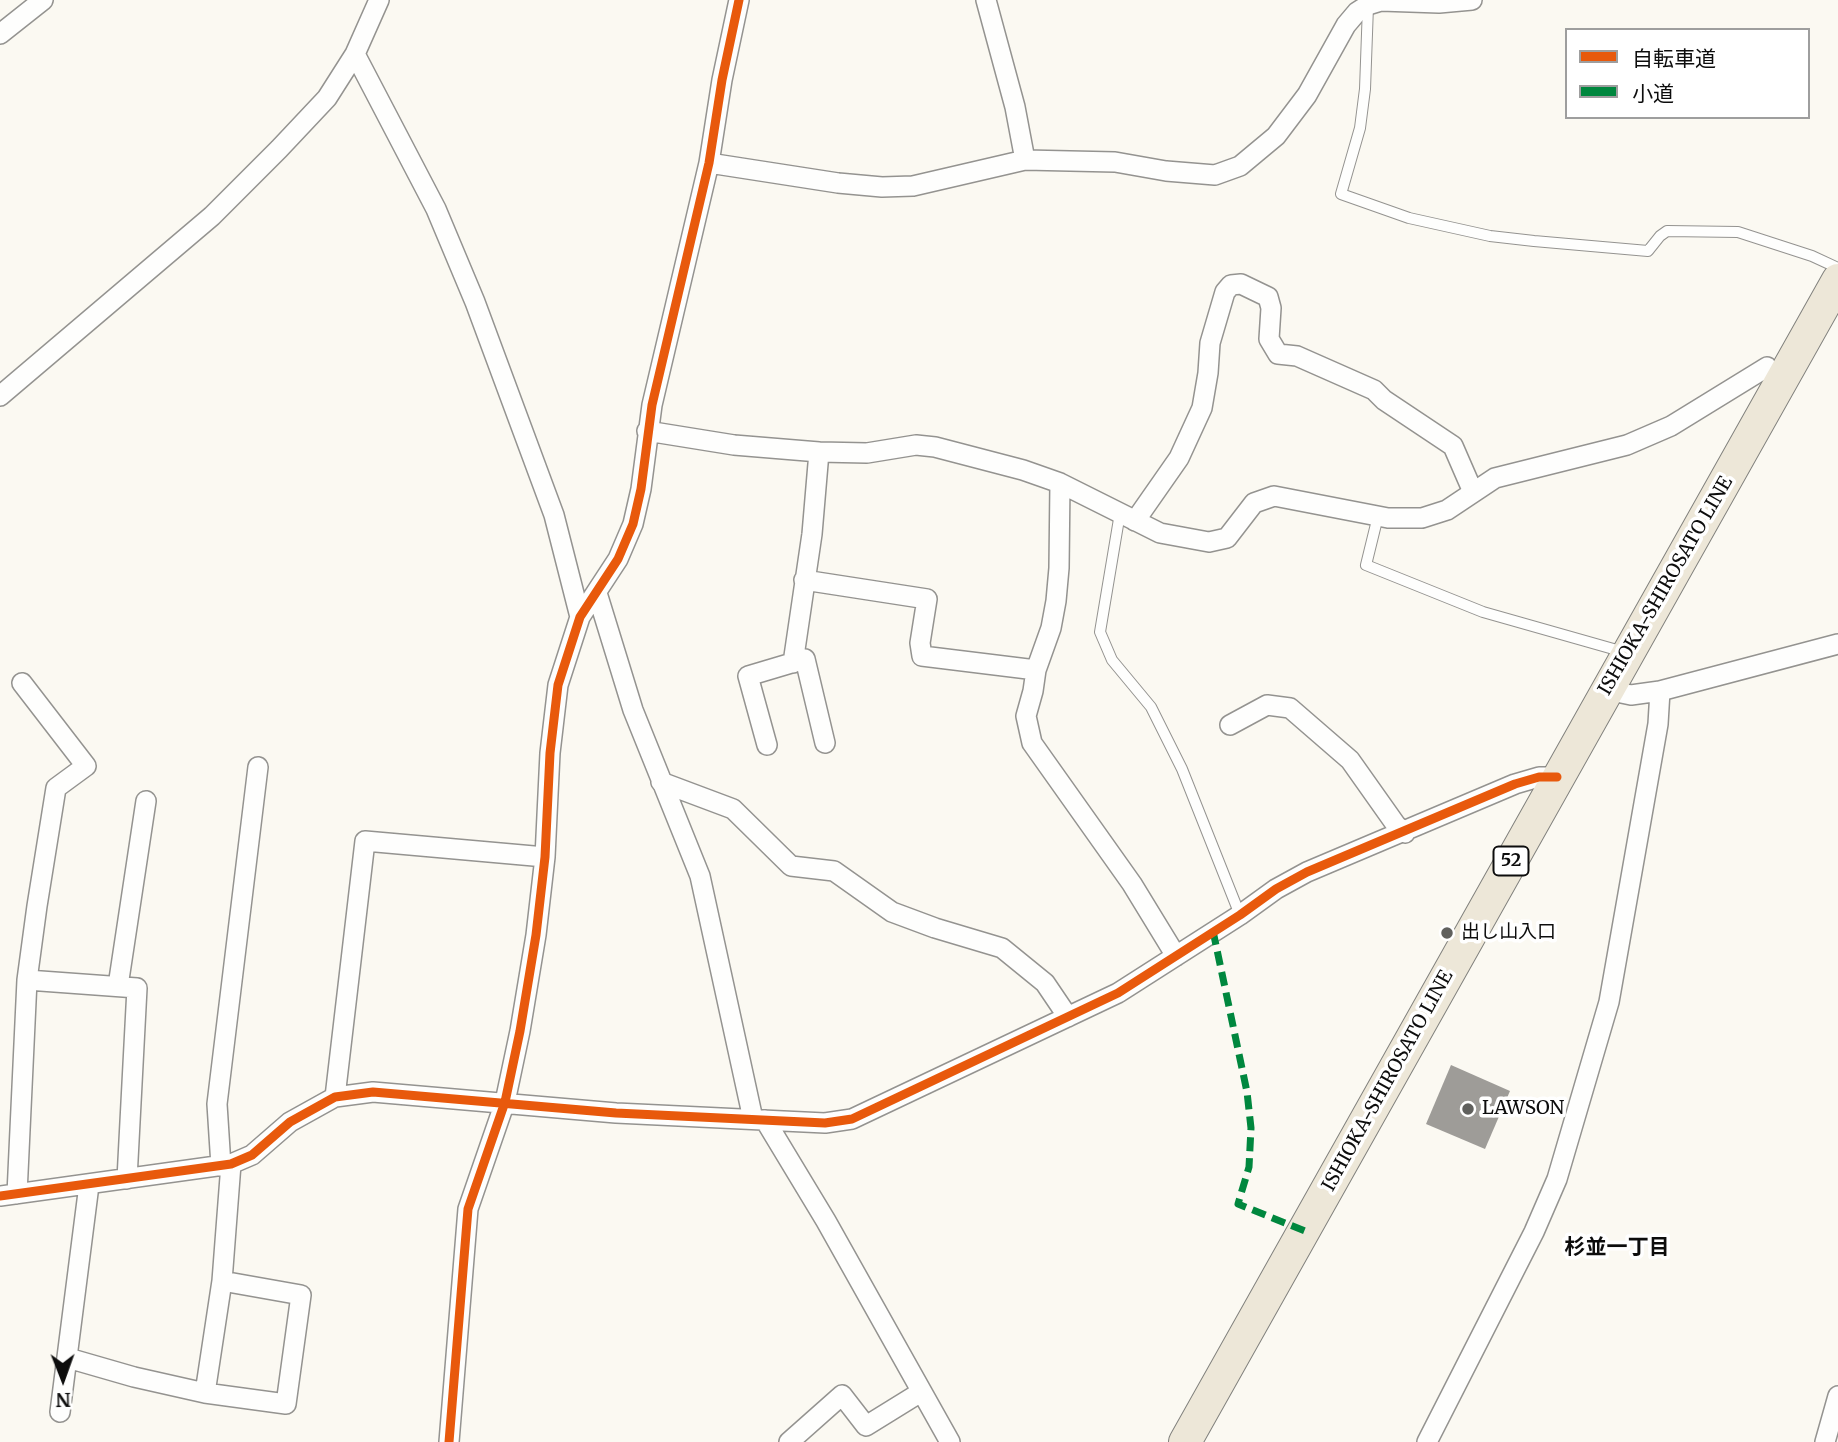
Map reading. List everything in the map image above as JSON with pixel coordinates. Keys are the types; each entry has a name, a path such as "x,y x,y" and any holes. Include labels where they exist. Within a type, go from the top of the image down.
{"main road":[{"name":"ISHIOKA-SHIROSATO LINE","path":"1185,1442 1838,279"}],"street":[{"path":"0,34 43,0"},
{"path":"0,396 220,208 327,98 355,54 379,0"},
{"path":"449,1442 468,1209 505,1102 525,1003 545,857 550,753 558,685 580,617 618,559 632,524 641,489 647,431 709,163 722,80 739,0"},
{"path":"986,0 1015,107 1025,160"},
{"path":"709,163 882,187 913,186 1025,160 1115,162 1167,172 1215,174 1240,166 1276,136 1307,95 1346,25 1357,12 1381,1 1439,3 1472,0"},
{"path":"355,54 436,209 475,302 547,492 580,617"},
{"path":"1127,517 1179,458 1202,408 1210,343 1225,292 1231,285 1241,285 1268,297 1271,308 1269,339 1278,354 1297,356 1374,390 1384,400 1453,446 1473,492"},
{"path":"647,431 734,445 819,452 867,453 916,445 935,447 1023,470 1060,483 1160,533 1209,542 1227,538 1254,503 1274,496 1378,516 1422,518 1447,510 1495,478 1627,445 1671,426 1767,367"},
{"path":"793,663 812,534 819,452"},
{"path":"1060,483 1056,601 1026,716 1032,744 1132,884 1176,956"},
{"path":"804,580 927,599 920,643 922,656 1036,670"},
{"path":"597,593 633,710 700,876 759,1120 826,1221 950,1442"},
{"path":"1607,690 1631,695 1660,691 1838,644"},
{"path":"767,745 748,676 805,659 825,743"},
{"path":"22,683 86,766 57,788 27,980 8,1195 226,1165 252,1155 290,1122 335,1097 373,1092 616,1113 825,1123 852,1119 1118,993 1276,889 1307,872 1515,784 1539,777 1557,777"},
{"path":"1427,1442 1534,1232 1557,1179 1609,1002 1658,724 1660,691"},
{"path":"1230,724 1267,705 1290,708 1350,760 1396,825 1405,832"},
{"path":"205,1393 222,1281 226,1165 217,1104 258,767"},
{"path":"661,782 733,809 791,866 834,871 892,912 1002,948 1045,983 1068,1017"},
{"path":"118,986 146,801"},
{"path":"335,1097 365,841 545,857"},
{"path":"27,980 137,988 127,1179"},
{"path":"60,1412 89,1185"},
{"path":"68,1358 205,1393 286,1404 300,1295 222,1281"},
{"path":"789,1442 842,1395 866,1426 922,1392"},
{"path":"1825,1442 1838,1396"}],"lane":[{"path":"1368,5 1365,89 1360,128 1341,194 1409,218 1490,236 1546,242 1648,251 1667,231 1738,232 1812,256 1838,268"},
{"path":"1378,516 1366,565 1483,612 1628,653"},
{"path":"1127,517 1100,632 1112,660 1152,707 1182,769 1240,915"}],"building":[{"path":"1451,1065 1510,1091 1485,1149 1426,1124"}],"marked path":[{"path":"1213,931 1247,1092 1251,1128 1249,1167 1238,1204 1305,1231"}],"cycle path":[{"path":"449,1442 468,1209 505,1102 520,1031 536,935 545,857 550,753 558,685 580,617 618,559 633,524 641,489 652,405 709,163 722,80 739,0"},
{"path":"0,1196 231,1164 252,1155 290,1122 335,1097 373,1092 616,1113 825,1123 852,1119 1118,993 1276,889 1307,872 1515,784 1539,777 1557,777"}],"place":[{"name":"出し山入口","path":"1447,933"},
{"name":"LAWSON","path":"1468,1109"}],"district":[{"name":"杉並一丁目","path":"1617,1248"}]}
